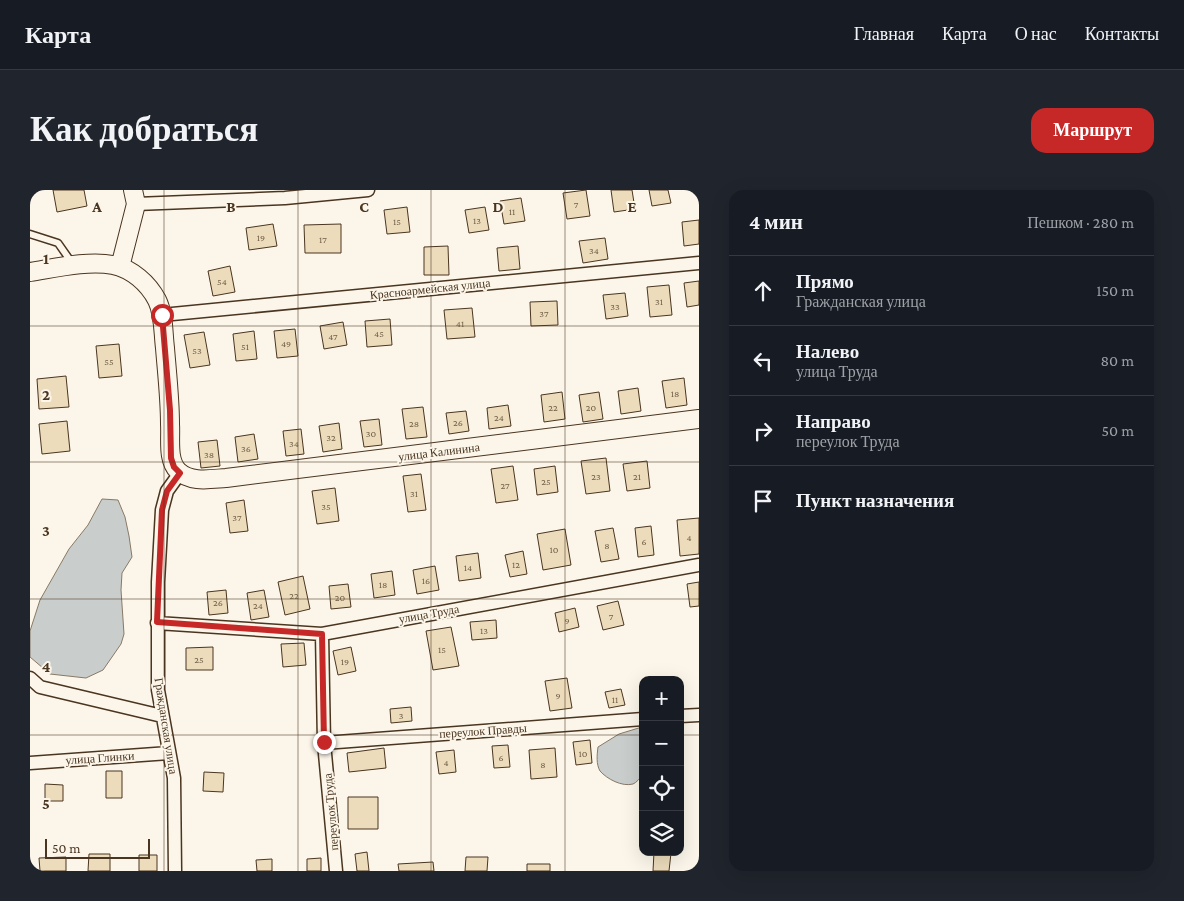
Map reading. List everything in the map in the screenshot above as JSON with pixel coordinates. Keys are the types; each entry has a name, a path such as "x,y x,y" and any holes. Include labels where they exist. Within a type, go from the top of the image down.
{"main road":[{"path":"120,267 135,197"},
{"path":"30,272 100,264 120,267 139,277 147,286 156,299 162,315 170,410 171,458 174,467 180,473"},
{"name":"улица Калинина","path":"180,473 198,480 226,478 699,419"}],"street":[{"path":"135,197 285,198 368,190"},
{"name":"Красноармейская улица","path":"162,315 699,263"},
{"name":"Гражданская улица","path":"175,871 174,778 158,690 157,622 162,510 167,491 180,473"},
{"name":"улица Труда","path":"157,622 322,634 699,565"},
{"name":"переулок Труда","path":"322,634 324,742 336,871"},
{"path":"30,678 40,687 162,716"},
{"path":"684,716 699,714"},
{"name":"переулок Правды","path":"324,742 639,719"},
{"name":"улица Глинки","path":"30,763 169,753"}],"lane":[{"path":"30,234 58,243 74,266"}],"shaded area":[{"path":"102,499 118,500 125,517 129,536 132,557 122,573 121,590 124,634 121,644 103,670 86,678 50,674 30,657 30,631 40,600 69,549 88,525"},
{"path":"639,728 639,779 629,785 615,782 607,777 600,771 598,765 598,747 619,734"}],"building":[{"path":"53,190 84,190 87,206 57,212"},
{"path":"586,190 590,216 567,219 563,193"},
{"path":"611,190 632,190 635,209 614,212"},
{"path":"649,190 668,190 671,203 652,206"},
{"path":"521,198 525,221 504,224 500,201"},
{"path":"407,207 410,232 387,234 384,210"},
{"path":"485,207 489,230 469,233 465,210"},
{"path":"699,220 699,244 684,246 682,222"},
{"path":"273,224 277,246 249,250 246,228"},
{"path":"341,224 341,253 305,253 304,225"},
{"path":"605,238 608,259 583,263 579,241"},
{"path":"448,246 449,275 424,275 424,247"},
{"path":"518,246 520,269 499,271 497,248"},
{"path":"230,266 235,292 213,296 208,271"},
{"path":"699,281 699,305 687,307 684,283"},
{"path":"669,285 672,315 650,317 647,287"},
{"path":"625,293 628,316 606,319 603,295"},
{"path":"557,301 558,325 531,326 530,302"},
{"path":"472,308 475,337 447,339 444,310"},
{"path":"390,319 392,345 367,347 365,321"},
{"path":"343,322 347,345 324,349 320,326"},
{"path":"295,329 298,356 277,358 274,331"},
{"path":"254,331 257,359 236,361 233,334"},
{"path":"204,332 210,365 190,368 184,335"},
{"path":"119,344 122,376 99,378 96,346"},
{"path":"66,376 69,407 39,409 37,379"},
{"path":"684,378 687,405 666,408 662,381"},
{"path":"638,388 641,411 621,414 618,391"},
{"path":"562,392 565,419 544,422 541,395"},
{"path":"599,392 603,419 583,422 579,395"},
{"path":"508,405 511,426 489,429 487,408"},
{"path":"423,407 427,437 406,439 402,409"},
{"path":"466,411 469,431 449,434 446,413"},
{"path":"379,419 382,445 364,447 360,421"},
{"path":"67,421 70,451 42,454 39,424"},
{"path":"339,423 342,449 323,452 319,426"},
{"path":"301,429 304,454 286,456 283,431"},
{"path":"254,434 258,459 238,462 235,437"},
{"path":"217,440 220,466 201,468 198,442"},
{"path":"606,458 610,491 586,494 581,461"},
{"path":"647,461 650,488 627,491 623,464"},
{"path":"513,466 518,500 496,503 491,469"},
{"path":"555,466 558,492 537,495 534,469"},
{"path":"421,474 426,510 408,512 403,476"},
{"path":"335,488 339,521 317,524 312,491"},
{"path":"244,500 248,531 230,533 226,503"},
{"path":"699,518 699,554 680,556 677,520"},
{"path":"651,526 654,555 638,557 635,528"},
{"path":"613,528 619,559 601,562 595,531"},
{"path":"565,529 571,565 543,570 537,534"},
{"path":"523,551 527,574 510,577 505,555"},
{"path":"478,553 481,578 459,581 456,556"},
{"path":"435,566 439,590 417,594 413,570"},
{"path":"392,571 395,595 374,598 371,574"},
{"path":"303,576 310,609 285,615 278,582"},
{"path":"699,582 699,606 690,607 687,584"},
{"path":"348,584 351,607 331,609 329,586"},
{"path":"226,590 228,613 209,615 207,592"},
{"path":"264,590 269,617 251,620 247,593"},
{"path":"618,601 624,625 603,630 597,606"},
{"path":"575,608 579,627 559,632 555,613"},
{"path":"496,620 497,638 472,640 470,622"},
{"path":"451,627 459,666 433,670 426,631"},
{"path":"304,643 306,665 283,667 281,644"},
{"path":"213,647 213,670 186,670 186,648"},
{"path":"351,647 356,671 338,675 333,651"},
{"path":"567,678 572,708 550,711 545,681"},
{"path":"621,689 625,705 609,708 605,692"},
{"path":"411,707 412,721 391,723 390,709"},
{"path":"590,740 592,763 576,765 573,742"},
{"path":"508,745 510,767 494,768 492,746"},
{"path":"384,748 386,768 349,772 347,753"},
{"path":"555,748 557,777 531,779 529,750"},
{"path":"454,750 456,772 439,774 436,752"},
{"path":"106,771 122,771 122,798 106,798"},
{"path":"204,772 224,773 223,792 203,791"},
{"path":"45,784 63,785 63,801 45,801"},
{"path":"348,797 378,797 378,829 348,829"},
{"path":"367,852 369,871 357,871 355,854"},
{"path":"89,854 110,854 110,871 88,871"},
{"path":"139,855 157,855 157,871 139,871"},
{"path":"654,856 671,856 669,871 653,871"},
{"path":"66,857 66,871 40,871 39,858"},
{"path":"466,857 488,857 487,871 465,871"},
{"path":"321,858 321,871 307,871 307,859"},
{"path":"272,859 272,871 257,871 256,860"},
{"path":"433,862 434,871 399,871 398,864"},
{"path":"527,864 550,864 550,871 527,871"}],"route":[{"path":"162,315 170,410 171,458 174,467 180,473 167,491 162,510 157,622 322,634 324,742"}]}
